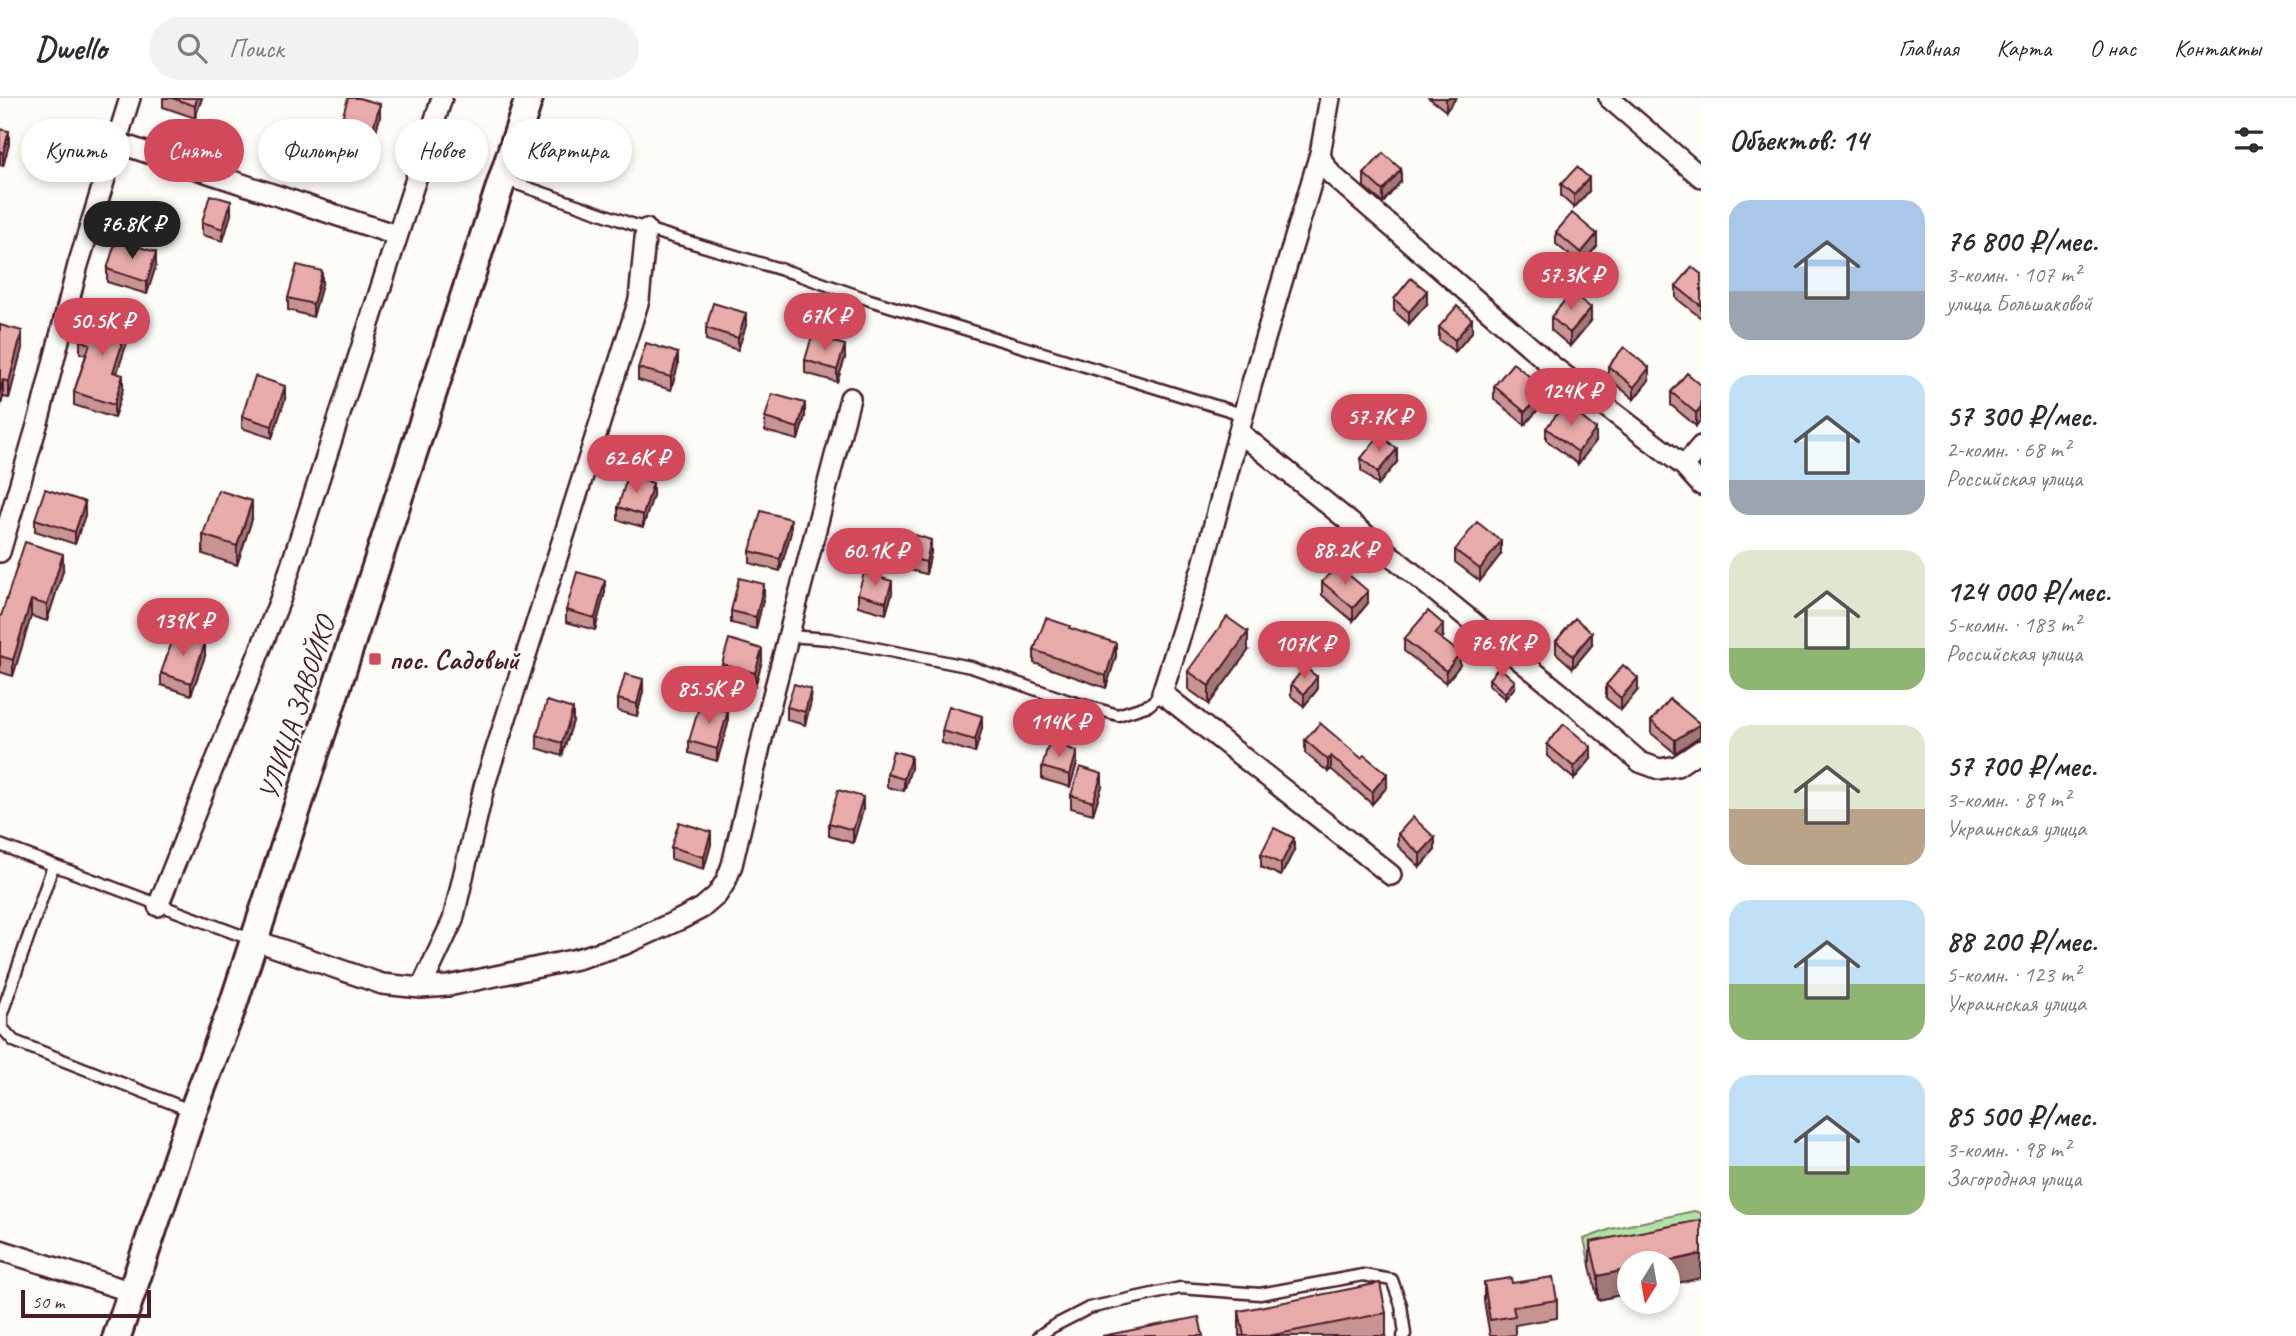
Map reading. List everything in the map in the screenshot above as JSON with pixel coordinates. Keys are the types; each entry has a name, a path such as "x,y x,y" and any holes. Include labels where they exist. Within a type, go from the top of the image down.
{"main road":[{"name":"УЛИЦА ЗАВОЙКО","path":"522,119 529,98"},
{"name":"УЛИЦА ЗАВОЙКО","path":"117,1336 254,940 502,182"}],"street":[{"path":"123,119 130,98"},
{"path":"158,906 280,600 442,98"},
{"path":"1330,98 1321,150 1203,565 1161,693 1391,875"},
{"path":"1609,98 1701,177"},
{"path":"130,147 396,235"},
{"path":"1321,150 1323,162 1331,174 1551,365 1684,466 1701,485"},
{"path":"0,552 103,182"},
{"path":"421,988 453,920 484,787 639,300 646,229"},
{"path":"254,940 383,985 421,988 448,986 577,959 623,945 702,908 717,895 732,865 850,398"},
{"path":"1240,428 1640,762 1659,769 1677,766 1701,750"},
{"path":"1684,466 1701,446"},
{"path":"0,1250 132,1292"}],"lane":[{"path":"512,182 646,229 793,272 870,300 1235,412 1240,418 1240,428"},
{"path":"789,636 829,639 971,667 1118,715 1149,705 1161,693"},
{"path":"0,845 254,940"},
{"path":"53,866 2,1013 2,1028 14,1041 193,1111"},
{"path":"1039,1336 1089,1308 1180,1288 1260,1294 1363,1275 1392,1280 1401,1305 1405,1334 1403,1336"}],"green space":[{"path":"1694,1211 1701,1213 1701,1244 1666,1251 1617,1251 1617,1261 1590,1266 1584,1239 1611,1229"}],"building":[{"path":"172,98 197,98 195,106"},
{"path":"348,98 380,104 376,119 342,119"},
{"path":"0,129 9,131 3,153 0,152"},
{"path":"1383,153 1401,169 1383,191 1364,174"},
{"path":"1577,167 1589,178 1574,195 1561,184"},
{"path":"210,195 231,201 223,229 202,222"},
{"path":"1572,213 1597,234 1581,253 1556,232"},
{"path":"116,240 156,252 147,282 107,269"},
{"path":"297,265 322,271 313,304 288,298"},
{"path":"1692,267 1701,274 1701,306 1676,286"},
{"path":"1411,278 1427,291 1409,312 1394,299"},
{"path":"1572,292 1591,308 1570,333 1551,317"},
{"path":"713,303 746,313 738,338 706,328"},
{"path":"1457,306 1472,319 1455,340 1439,327"},
{"path":"89,311 129,323 113,372 123,375 114,405 74,392 90,344 80,340"},
{"path":"0,325 22,331 9,382 3,380 0,392"},
{"path":"812,336 845,345 837,370 805,360"},
{"path":"646,343 678,353 671,377 638,368"},
{"path":"1624,347 1649,368 1634,387 1608,366"},
{"path":"1513,363 1545,389 1525,412 1494,386"},
{"path":"1687,373 1701,385 1701,407 1696,413 1671,392"},
{"path":"255,376 285,386 272,426 242,416"},
{"path":"772,394 805,403 798,428 765,418"},
{"path":"1565,404 1596,429 1578,452 1546,428"},
{"path":"1380,435 1397,449 1378,472 1361,458"},
{"path":"628,475 653,483 643,515 618,507"},
{"path":"45,489 85,502 75,532 35,519"},
{"path":"218,490 252,501 237,546 203,535"},
{"path":"761,511 791,519 780,559 750,551"},
{"path":"1477,522 1501,541 1480,569 1455,550"},
{"path":"915,535 931,540 926,562 909,558"},
{"path":"25,542 63,554 47,605 31,600 13,660 0,656 0,616"},
{"path":"1337,565 1368,591 1353,608 1322,582"},
{"path":"577,572 605,580 595,618 566,610"},
{"path":"864,573 892,581 886,602 858,594"},
{"path":"739,578 764,584 756,617 731,611"},
{"path":"1428,611 1443,624 1435,634 1460,653 1446,671 1404,639"},
{"path":"1227,617 1248,632 1209,686 1188,671"},
{"path":"1046,618 1116,643 1106,676 1034,650"},
{"path":"1575,618 1592,633 1573,656 1556,641"},
{"path":"175,633 205,643 191,683 161,673"},
{"path":"729,639 762,649 755,673 722,664"},
{"path":"1623,665 1638,678 1621,698 1606,685"},
{"path":"1305,667 1317,677 1304,694 1291,684"},
{"path":"1499,667 1515,681 1505,693 1489,679"},
{"path":"625,674 643,679 637,704 618,699"},
{"path":"794,684 811,689 805,712 787,707"},
{"path":"1670,699 1700,724 1675,740 1651,721"},
{"path":"547,701 573,709 562,743 537,735"},
{"path":"700,704 728,711 717,749 689,741"},
{"path":"949,706 982,716 975,740 942,731"},
{"path":"1320,723 1361,758 1364,755 1387,774 1372,792 1331,756 1328,760 1305,740"},
{"path":"1564,724 1591,747 1574,767 1547,744"},
{"path":"1049,742 1077,751 1070,775 1042,767"},
{"path":"893,751 911,756 904,779 887,774"},
{"path":"1080,767 1102,774 1093,802 1071,795"},
{"path":"838,790 863,797 853,830 829,823"},
{"path":"1413,817 1435,838 1420,854 1398,834"},
{"path":"679,822 711,832 704,857 671,847"},
{"path":"1274,828 1294,838 1281,864 1261,854"},
{"path":"1701,1220 1701,1254 1680,1259 1680,1251 1617,1251 1617,1272 1598,1276 1590,1242"},
{"path":"1553,1277 1557,1300 1513,1307 1515,1316 1490,1320 1484,1282 1511,1278 1512,1283"},
{"path":"1380,1283 1386,1313 1268,1336 1244,1336 1239,1311"},
{"path":"1199,1317 1203,1336 1102,1336"}],"place":[{"name":"пос. Садовый","path":"375,659"}]}
